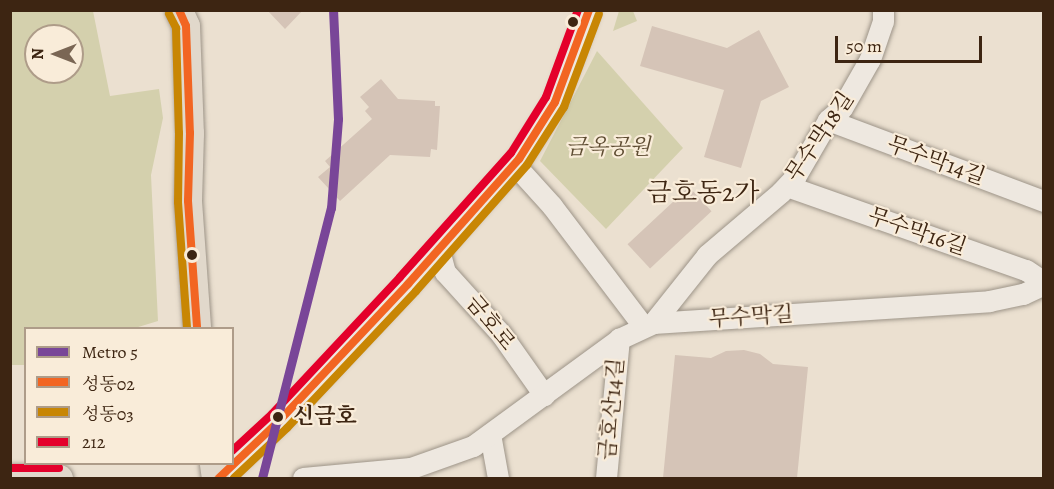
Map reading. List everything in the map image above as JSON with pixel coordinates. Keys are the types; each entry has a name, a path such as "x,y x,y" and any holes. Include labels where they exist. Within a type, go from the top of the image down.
{"main road":[{"path":"179,10 186,26 190,133 188,201 197,327"},
{"path":"10,477 59,478"}],"street":[{"path":"234,462 279,421 515,165 555,102 589,10"},
{"name":"무수막18길","path":"648,325 707,255 795,177 828,120 842,108 870,59 883,21 883,10"},
{"name":"무수막14길","path":"828,120 1044,201"},
{"path":"515,165 552,206 648,325"},
{"name":"무수막16길","path":"787,186 1026,270 1044,283"},
{"name":"금호로","path":"439,250 445,272 501,333 544,395"},
{"name":"무수막길","path":"303,478 411,468 473,446 619,339 648,325 989,301 1023,294 1044,283"},
{"name":"금호산14길","path":"606,478 619,339"},
{"path":"490,434 498,478"},
{"path":"217,478 231,465"}],"green space":[{"path":"10,11 93,11 110,96 159,89 163,118 151,175 158,321 138,327 24,327 24,365 11,365"},
{"path":"619,11 633,11 637,21 613,31"},
{"name":"금옥공원","path":"597,51 683,148 606,229 540,161"}],"building":[{"path":"267,10 303,10 285,29"},
{"path":"652,26 727,48 759,30 789,87 761,101 741,168 704,157 724,90 640,66"},
{"path":"381,79 398,99 435,101 435,106 440,106 437,150 431,149 430,157 390,155 340,201 318,177 330,167 325,161 372,119 365,111 369,107 360,97"},
{"path":"689,187 712,211 650,268 628,244"},
{"path":"744,350 760,354 773,364 808,367 797,478 663,478 675,355 711,358 726,351"}],"metro line":[{"name":"5","path":"262,478 331,208 338,119 333,10"}],"transit line":[{"name":"성동02","path":"179,10 186,26 190,133 188,201 197,327"},
{"name":"212","path":"234,449 272,414 400,277 511,153 546,97 578,10"},
{"name":"성동02","path":"234,464 279,421 408,284 519,159 555,102 589,10"},
{"name":"성동03","path":"169,14 176,28 178,202 187,327"},
{"name":"성동03","path":"234,478 287,428 416,291 527,165 564,107 599,14"},
{"name":"성동02","path":"219,478 233,465"},
{"name":"212","path":"10,468 59,468"}],"place":[{"name":"신금호","path":"278,417"}],"district":[{"name":"금호동2가","path":"703,193"}]}
